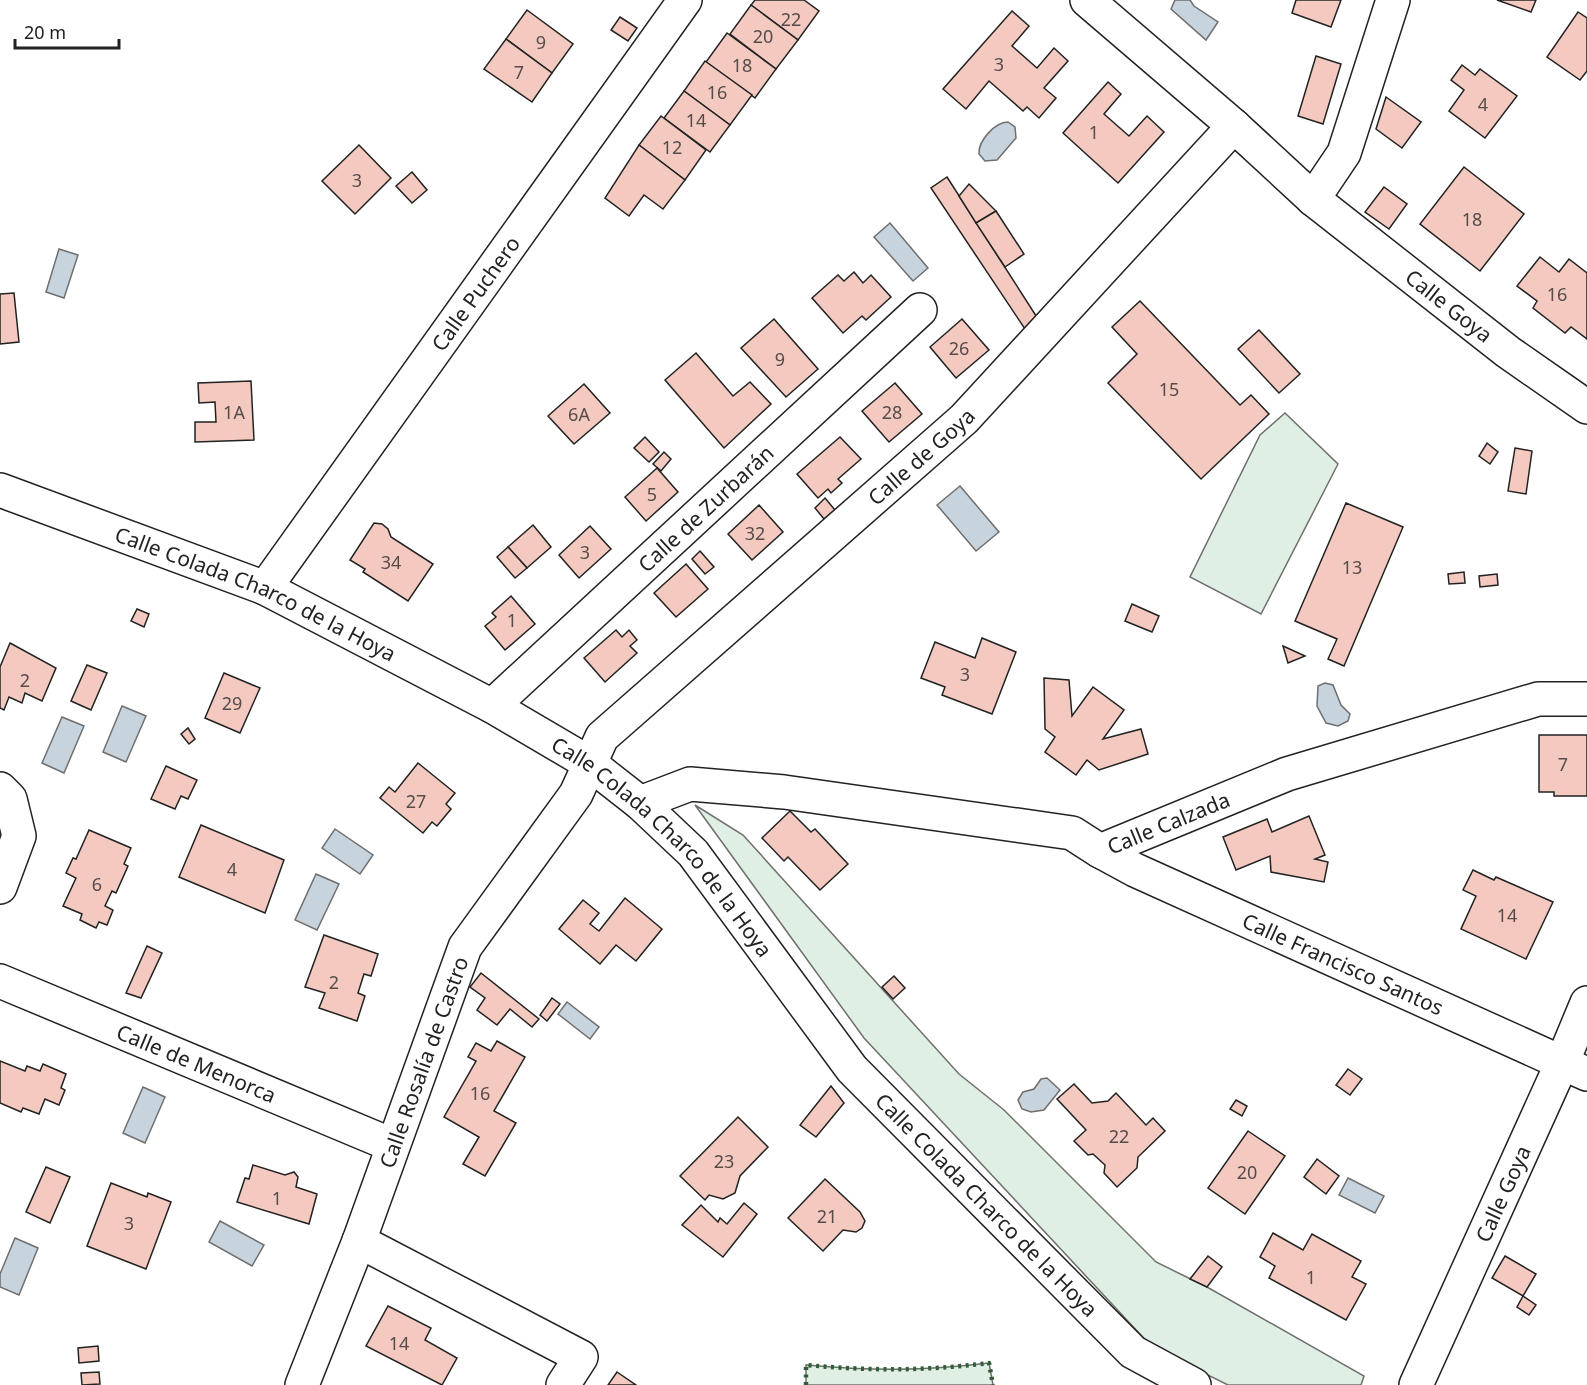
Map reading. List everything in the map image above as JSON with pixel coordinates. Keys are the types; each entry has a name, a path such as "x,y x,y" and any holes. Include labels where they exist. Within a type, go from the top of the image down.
{"street":[{"name":"Calle Puchero","path":"265,588 685,0"},
{"name":"Calle Goya","path":"1087,0 1234,126 1313,199 1508,352 1587,407"},
{"path":"1313,199 1344,153 1393,0"},
{"name":"Calle de Goya","path":"589,763 602,737 964,419 1234,126"},
{"name":"Calle de Zurbarán","path":"492,706 920,310"},
{"name":"Calle Colada Charco de la Hoya","path":"0,490 265,588 492,706 589,763 640,803 693,853 852,1069 1133,1352 1194,1385"},
{"name":"Calle Calzada","path":"640,803 690,784 784,792 1072,832 1100,851 1287,774 1538,699 1587,699"},
{"name":"Calle Rosalía de Castro","path":"302,1385 359,1241 465,947 576,794 589,763"},
{"path":"0,789 10,799 19,836 0,887"},
{"name":"Calle Francisco Santos","path":"1100,851 1146,875 1575,1069"},
{"name":"Calle de Menorca","path":"0,981 392,1145"},
{"name":"Calle Goya","path":"1416,1385 1575,1069 1587,1003"},
{"path":"359,1241 581,1357 564,1385"}],"green space":[{"path":"1285,413 1338,464 1261,614 1190,577 1260,435"},
{"path":"695,805 743,835 959,1074 1004,1110 1156,1262 1207,1287 1364,1376 1361,1385 1228,1385 1153,1348 864,1038"},
{"path":"989,1363 993,1385 806,1385 806,1365 898,1369 942,1368"}],"shaded area":[{"path":"1175,0 1190,0 1194,6 1218,22 1206,40 1171,9"},
{"path":"1008,122 1015,127 1016,138 997,160 985,161 979,154 984,138 998,125"},
{"path":"890,223 928,268 913,281 874,237"},
{"path":"59,249 78,255 64,298 46,292"},
{"path":"960,486 999,532 976,551 937,505"},
{"path":"1325,683 1333,685 1341,705 1350,714 1348,721 1338,726 1326,723 1317,706 1318,686"},
{"path":"122,706 146,716 126,762 103,752"},
{"path":"62,717 84,726 64,773 42,763"},
{"path":"335,829 373,855 360,874 322,848"},
{"path":"316,874 339,884 317,930 295,920"},
{"path":"567,1002 599,1027 590,1039 558,1014"},
{"path":"1047,1078 1060,1090 1044,1110 1031,1112 1022,1109 1018,1100 1023,1092 1034,1089 1041,1079"},
{"path":"143,1087 165,1097 145,1143 123,1133"},
{"path":"1348,1178 1384,1196 1375,1213 1339,1195"},
{"path":"220,1221 264,1245 252,1266 209,1242"},
{"path":"15,1238 38,1248 19,1295 0,1287 0,1274"}],"building":[{"path":"755,0 804,0 819,11 798,40 751,5"},
{"path":"1296,0 1341,0 1331,27 1292,13"},
{"path":"1497,0 1536,0 1531,12"},
{"path":"751,5 798,40 776,69 730,34"},
{"path":"527,10 573,44 552,73 506,39"},
{"path":"1012,11 1029,26 1012,46 1037,68 1054,48 1068,61 1044,88 1056,98 1039,118 1027,107 1023,111 989,81 966,109 943,89"},
{"path":"1578,12 1587,18 1587,71 1580,80 1547,57"},
{"path":"620,17 637,28 628,41 611,30"},
{"path":"727,33 776,69 755,98 706,62"},
{"path":"506,39 552,73 532,102 484,69"},
{"path":"1316,56 1341,64 1323,124 1298,116"},
{"path":"705,61 752,95 730,125 684,91"},
{"path":"1462,65 1475,75 1480,69 1517,96 1485,138 1449,111 1464,90 1451,80"},
{"path":"1108,82 1121,94 1104,114 1129,136 1147,116 1164,132 1118,183 1063,133"},
{"path":"684,91 730,125 710,152 664,118"},
{"path":"1386,97 1421,122 1402,148 1376,129"},
{"path":"661,116 706,150 685,180 639,145"},
{"path":"359,145 391,178 355,214 322,181"},
{"path":"639,145 685,180 663,209 644,195 629,216 605,198"},
{"path":"1464,167 1524,214 1480,271 1420,224"},
{"path":"412,172 427,190 412,203 396,186"},
{"path":"947,177 1040,322 1029,335 931,188"},
{"path":"969,184 996,211 976,223 959,196"},
{"path":"1384,187 1407,204 1389,229 1365,212"},
{"path":"996,211 1024,254 1005,267 976,223"},
{"path":"1540,257 1559,272 1569,259 1587,273 1587,339 1571,327 1565,333 1533,308 1537,301 1517,286"},
{"path":"854,272 863,283 871,275 891,297 866,320 862,316 843,333 812,298 838,275 844,281"},
{"path":"14,293 19,342 0,344 0,294"},
{"path":"1140,301 1240,405 1251,395 1269,414 1201,479 1108,383 1137,354 1112,327"},
{"path":"774,319 818,369 786,397 741,348"},
{"path":"962,319 989,350 956,378 930,347"},
{"path":"1259,330 1300,374 1279,393 1238,349"},
{"path":"696,353 733,396 750,382 771,404 724,448 665,380"},
{"path":"251,381 254,440 195,442 195,422 216,422 215,402 199,403 198,383"},
{"path":"895,383 922,414 889,442 862,411"},
{"path":"584,384 610,413 574,444 548,416"},
{"path":"645,437 659,452 649,462 634,448"},
{"path":"840,437 861,459 838,479 842,483 831,493 828,489 818,498 797,474"},
{"path":"1487,443 1498,452 1490,464 1479,456"},
{"path":"1515,448 1532,451 1526,494 1508,491"},
{"path":"664,452 671,459 661,471 653,464"},
{"path":"657,468 678,492 646,521 625,497"},
{"path":"825,498 835,510 824,519 815,508"},
{"path":"1346,503 1403,527 1344,666 1328,659 1337,639 1295,621"},
{"path":"759,505 783,532 752,560 728,534"},
{"path":"374,523 382,524 388,529 391,537 433,564 408,601 363,572 365,569 350,560"},
{"path":"533,525 551,547 527,568 508,547"},
{"path":"590,526 611,549 579,578 559,555"},
{"path":"508,547 527,568 515,578 497,557"},
{"path":"700,551 714,567 705,574 692,559"},
{"path":"686,564 708,589 676,617 654,593"},
{"path":"1464,572 1465,583 1449,584 1448,574"},
{"path":"1497,574 1498,585 1480,587 1479,576"},
{"path":"511,596 535,624 505,650 485,626 496,617 492,613"},
{"path":"1132,604 1159,616 1152,632 1125,621"},
{"path":"137,609 149,614 144,627 131,621"},
{"path":"616,630 622,637 629,630 637,640 630,646 637,653 605,682 584,658"},
{"path":"982,638 1016,652 992,714 942,695 945,687 921,678 935,642 975,658"},
{"path":"10,643 56,668 42,701 25,693 22,703 9,697 4,710 0,708 0,667"},
{"path":"1283,646 1305,656 1288,663"},
{"path":"87,665 107,673 91,710 71,701"},
{"path":"224,673 260,688 240,733 205,718"},
{"path":"1044,678 1069,680 1072,716 1093,687 1124,710 1103,739 1141,729 1148,754 1099,770 1087,760 1076,775 1045,752 1055,737 1045,729"},
{"path":"188,728 195,739 189,744 181,734"},
{"path":"1539,735 1587,735 1587,796 1554,796 1554,792 1539,792"},
{"path":"418,763 455,793 446,804 451,809 437,826 432,822 423,833 380,798 389,787 395,792"},
{"path":"166,766 197,780 188,799 181,796 175,809 151,799"},
{"path":"790,811 811,832 815,829 848,864 820,890 788,857 784,861 762,838"},
{"path":"1309,816 1325,855 1315,859 1328,862 1324,882 1271,872 1270,856 1236,870 1223,837 1267,819 1272,832"},
{"path":"201,825 284,860 265,913 179,877"},
{"path":"89,830 131,848 124,864 128,866 116,893 112,891 105,906 113,910 107,925 99,922 96,928 80,920 82,914 63,906 76,878 66,873 73,858 76,859"},
{"path":"1473,870 1494,880 1496,877 1553,902 1526,959 1461,929 1476,896 1463,890"},
{"path":"625,898 662,929 636,961 616,945 600,964 559,929 583,900 599,913 590,924 599,931"},
{"path":"324,935 378,954 371,976 364,974 358,993 365,996 357,1021 319,1008 325,993 305,987"},
{"path":"147,946 162,953 141,998 126,993"},
{"path":"481,973 539,1019 532,1027 510,1009 497,1025 477,1010 485,998 470,987"},
{"path":"894,976 905,988 893,999 882,987"},
{"path":"552,998 560,1004 547,1021 540,1015"},
{"path":"497,1041 525,1057 494,1111 516,1123 485,1176 463,1164 479,1137 444,1117 476,1061 468,1057 476,1043 491,1051"},
{"path":"0,1061 25,1071 27,1066 40,1071 43,1064 66,1074 61,1088 65,1090 59,1105 45,1099 39,1114 23,1108 21,1112 0,1103"},
{"path":"1348,1069 1362,1079 1350,1095 1336,1085"},
{"path":"1074,1084 1092,1103 1108,1101 1116,1093 1146,1125 1153,1118 1165,1131 1138,1157 1137,1168 1117,1187 1104,1173 1105,1165 1093,1154 1088,1155 1074,1141 1086,1130 1057,1099"},
{"path":"831,1086 844,1103 816,1137 800,1125"},
{"path":"1236,1100 1247,1106 1242,1116 1230,1109"},
{"path":"738,1117 768,1147 740,1176 735,1193 723,1199 709,1195 705,1200 680,1176"},
{"path":"1248,1131 1285,1156 1245,1214 1208,1188"},
{"path":"1317,1159 1339,1176 1326,1194 1304,1177"},
{"path":"253,1165 285,1175 294,1172 298,1177 296,1187 317,1194 309,1224 237,1202 245,1178 249,1179"},
{"path":"46,1167 70,1177 50,1223 26,1212"},
{"path":"825,1179 860,1212 865,1221 862,1228 856,1232 843,1230 823,1251 788,1218"},
{"path":"111,1183 147,1197 148,1193 171,1202 146,1269 87,1246"},
{"path":"744,1203 757,1214 723,1257 682,1225 701,1205 718,1222 720,1218 727,1224"},
{"path":"1273,1233 1303,1250 1312,1234 1361,1261 1352,1277 1366,1284 1346,1320 1269,1278 1275,1266 1260,1257"},
{"path":"1208,1256 1222,1267 1207,1287 1190,1279"},
{"path":"1505,1256 1536,1274 1523,1296 1492,1278"},
{"path":"1523,1296 1536,1305 1529,1315 1517,1307"},
{"path":"388,1306 431,1328 425,1340 457,1358 442,1385 366,1346"},
{"path":"98,1346 99,1361 79,1363 78,1348"},
{"path":"99,1372 100,1384 82,1385 81,1373"},
{"path":"617,1372 636,1385 608,1385"}],"hedge":[{"path":"806,1385 806,1365 898,1369 942,1368 989,1363 993,1385"}]}
